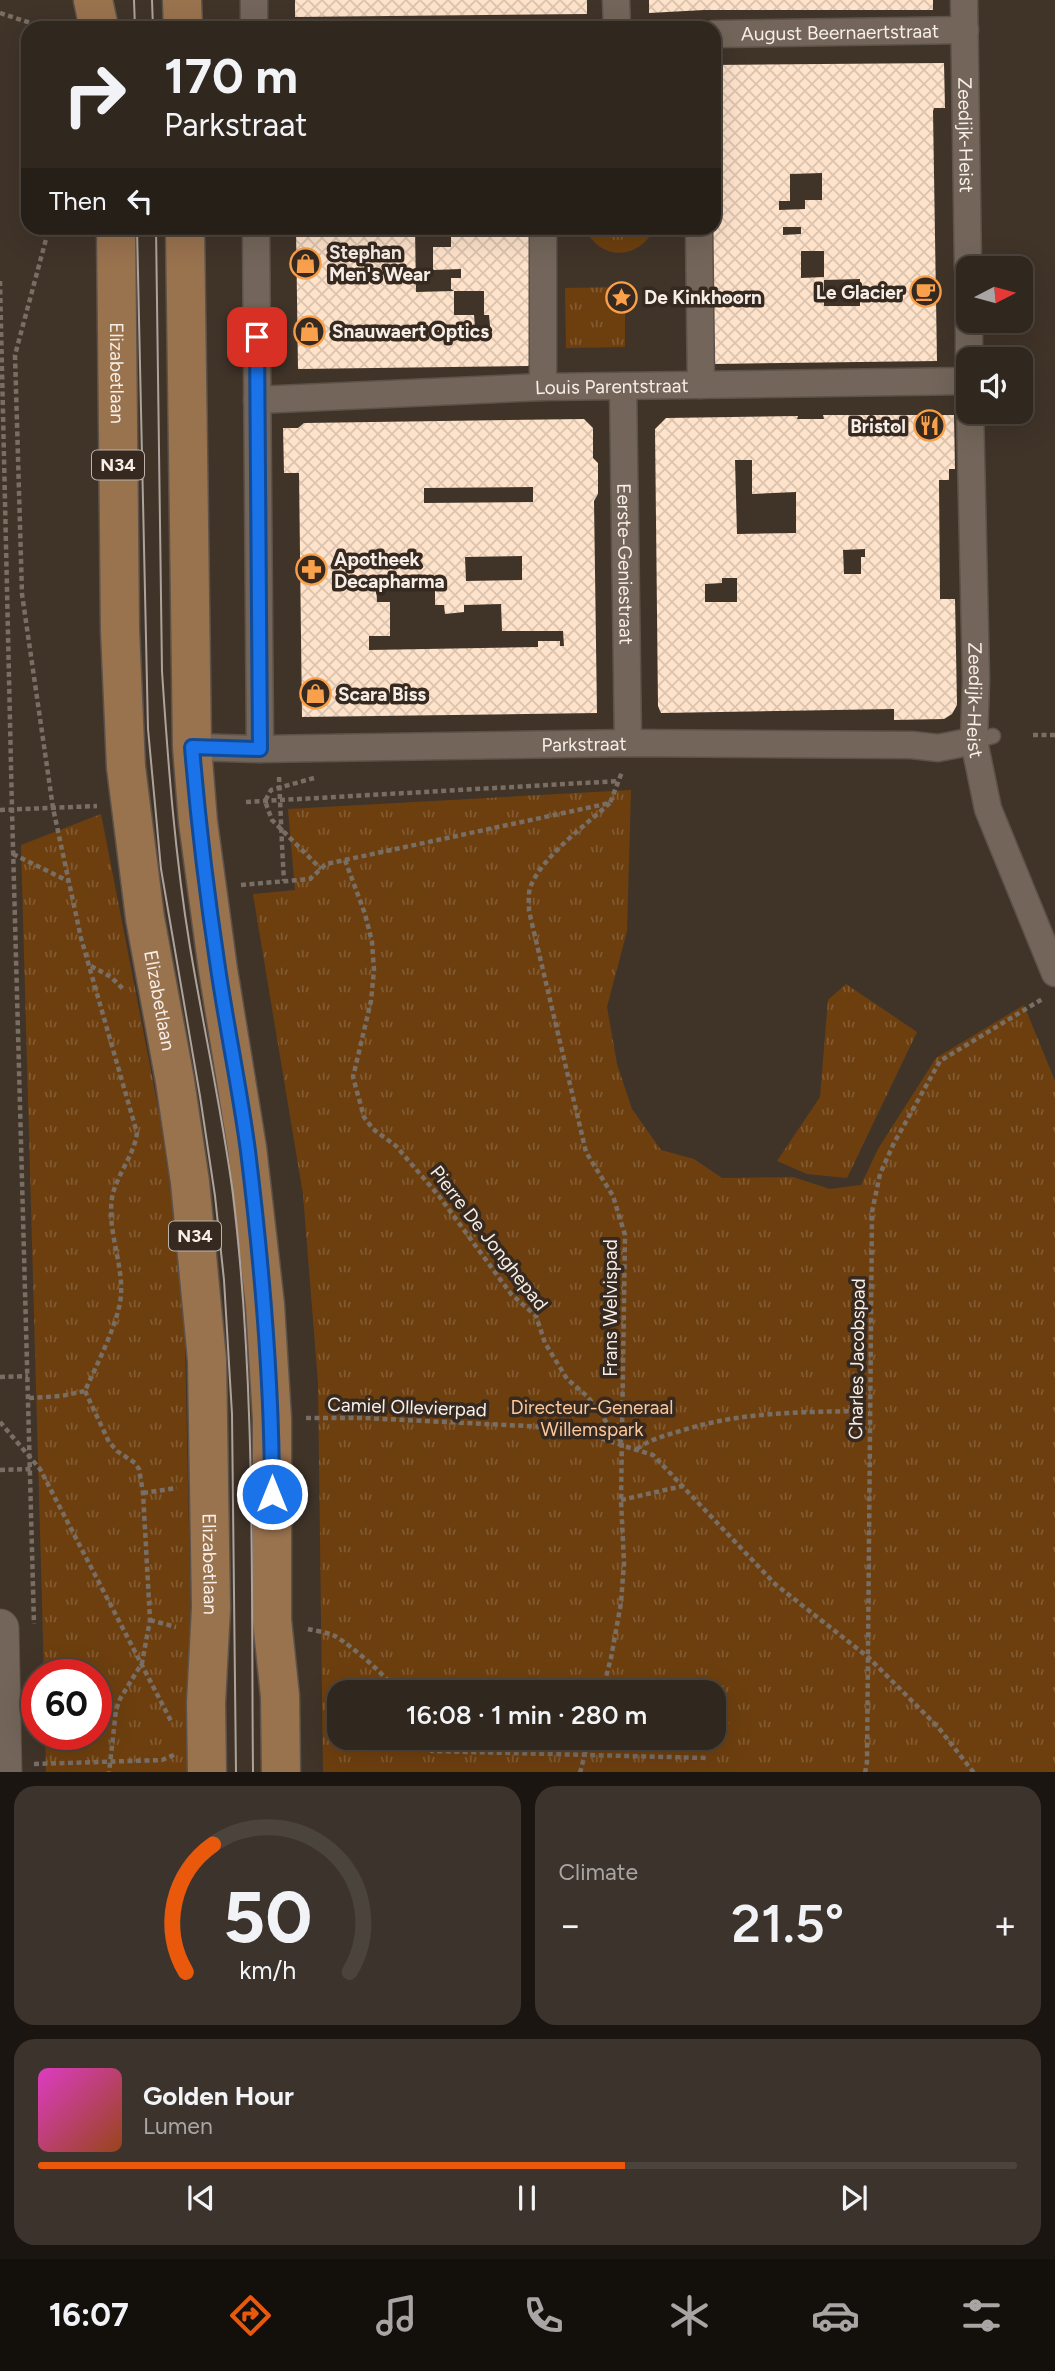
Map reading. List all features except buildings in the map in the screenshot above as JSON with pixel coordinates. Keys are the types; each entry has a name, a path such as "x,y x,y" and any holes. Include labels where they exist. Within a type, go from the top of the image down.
{"main road":[{"path":"93,0 98,21"},
{"path":"183,0 183,21"},
{"name":"Elizabetlaan","path":"116,235 121,642 126,767 145,918 175,1081 190,1182 206,1360 211,1608 206,1703 207,1772"},
{"path":"185,235 192,747 198,822 218,970 256,1216 269,1354 272,1419 272,1620 280,1696 281,1772"}],"street":[{"path":"254,0 254,21"},
{"path":"616,0 617,21"},
{"name":"Zeedijk-Heist","path":"964,0 968,256"},
{"name":"August Beernaertstraat","path":"721,34 965,30"},
{"path":"256,235 260,749"},
{"path":"543,235 543,387"},
{"path":"699,235 701,385"},
{"name":"Louis Parentstraat","path":"257,400 543,387 956,381"},
{"name":"Eerste-Geniestraat","path":"623,386 628,743"},
{"name":"Zeedijk-Heist","path":"970,424 976,679 988,809 1054,983"},
{"name":"Parkstraat","path":"192,747 260,749 628,743 912,745 938,748 983,738"},
{"path":"11,1757 17,1629"}],"path":[{"path":"0,13 25,21"},
{"path":"47,235 15,355 22,594 53,808 80,938 137,1133 136,1142 117,1180 111,1212 121,1296 85,1391 108,1442 139,1469 143,1493 150,1620 142,1663 120,1699 109,1772"},
{"path":"0,281 31,1469 17,1629"},
{"path":"1,395 16,395"},
{"path":"1033,735 1055,735"},
{"path":"321,776 271,790 265,801 272,820 321,869"},
{"path":"279,777 284,881"},
{"path":"241,885 310,879 326,864 610,803 619,781 246,802"},
{"name":"Frans Welvispad","path":"605,1680 621,1603 624,1563 621,1500 625,1235 613,1196 586,1152 529,911 529,891 537,874 556,852 610,803"},
{"path":"0,810 102,806"},
{"path":"13,854 68,881"},
{"name":"Pierre De Jonghepad","path":"345,860 365,914 372,942 374,970 371,1000 353,1077 365,1117 373,1129 396,1146 422,1176 511,1294 536,1316 545,1343 567,1379 588,1398 622,1444"},
{"name":"Charles Jacobspad","path":"865,1772 872,1212 880,1174 894,1143 940,1061 1025,1009 1054,983"},
{"path":"0,1377 28,1376"},
{"path":"29,1398 85,1391"},
{"path":"636,1449 646,1442 705,1423 747,1416 870,1411"},
{"name":"Camiel Ollevierpad","path":"272,1419 363,1418 568,1428 622,1444"},
{"path":"0,1422 40,1469 174,1725"},
{"path":"622,1444 653,1455 775,1584 868,1657 938,1727 973,1772"},
{"path":"0,1470 40,1469"},
{"path":"143,1493 186,1486"},
{"path":"621,1500 684,1486"},
{"path":"150,1620 188,1630"},
{"path":"308,1629 334,1635 388,1680"},
{"path":"430,1750 706,1758"},
{"path":"580,1772 585,1750"},
{"path":"11,1757 162,1760"}],"green space":[{"path":"589,235 651,235 639,246 620,253 600,247"},
{"path":"625,287 625,347 566,348 565,288"},
{"name":"Directeur-Generaal Willemspark","path":"631,790 627,931 607,1007 617,1064 632,1109 661,1150 694,1159 722,1178 793,1177 830,1189 861,1185 878,1149 936,1058 1024,1005 1055,1081 1055,1772 323,1772 318,1383 303,1194 253,894 295,890 288,809"},
{"path":"101,814 159,1112 176,1227 185,1343 194,1772 46,1772 45,1750 112,1750 112,1659 44,1659 21,845"},
{"path":"846,984 917,1032 847,1178 807,1174 777,1161 820,1097 828,1000"}],"tram line":[{"path":"134,0 135,21"},
{"path":"152,0 153,21"},
{"path":"137,235 148,729 161,869 200,1096 224,1280 232,1414 236,1772"},
{"path":"156,235 162,671 180,878 229,1163 246,1338 251,1483 253,1772"}],"place":[{"name":"Stephan Men's Wear","path":"306,263"},
{"name":"Le Glacier","path":"926,292"},
{"name":"De Kinkhoorn","path":"621,297"},
{"name":"Snauwaert Optics","path":"309,331"},
{"name":"Bristol","path":"929,426"},
{"name":"Apotheek Decapharma","path":"311,570"},
{"name":"Scara Biss","path":"315,694"}],"route":[{"path":"257,337 260,749 192,747 198,822 257,1229 269,1354 272,1494"}]}
